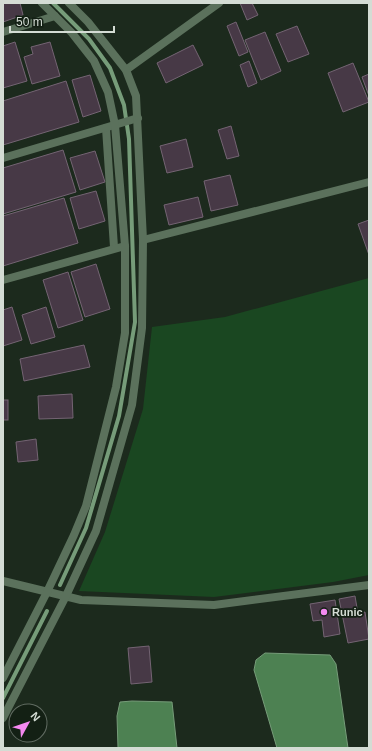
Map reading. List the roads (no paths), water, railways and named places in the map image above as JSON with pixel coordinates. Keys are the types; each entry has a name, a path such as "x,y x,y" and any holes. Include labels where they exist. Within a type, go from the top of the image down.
{"street":[{"path":"3,678 47,592 86,506 116,387 125,333 125,246 119,124 108,92 94,61 72,33 42,3"},
{"path":"3,718 65,598 96,531 132,405 142,328 143,240 135,119 136,96 126,70 88,22 70,3"},
{"path":"126,70 219,3"},
{"path":"3,32 55,16"},
{"path":"3,158 135,119"},
{"path":"106,128 114,247"},
{"path":"143,240 369,182"},
{"path":"3,280 114,247 125,246"},
{"path":"3,581 65,598 80,600 214,605 369,585"}],"waterway":[{"path":"53,3 89,39 110,68 124,105 129,139 135,322 119,416 86,528 60,585"},
{"path":"3,698 47,611"}],"place":[{"name":"Runic","path":"324,612"}]}
